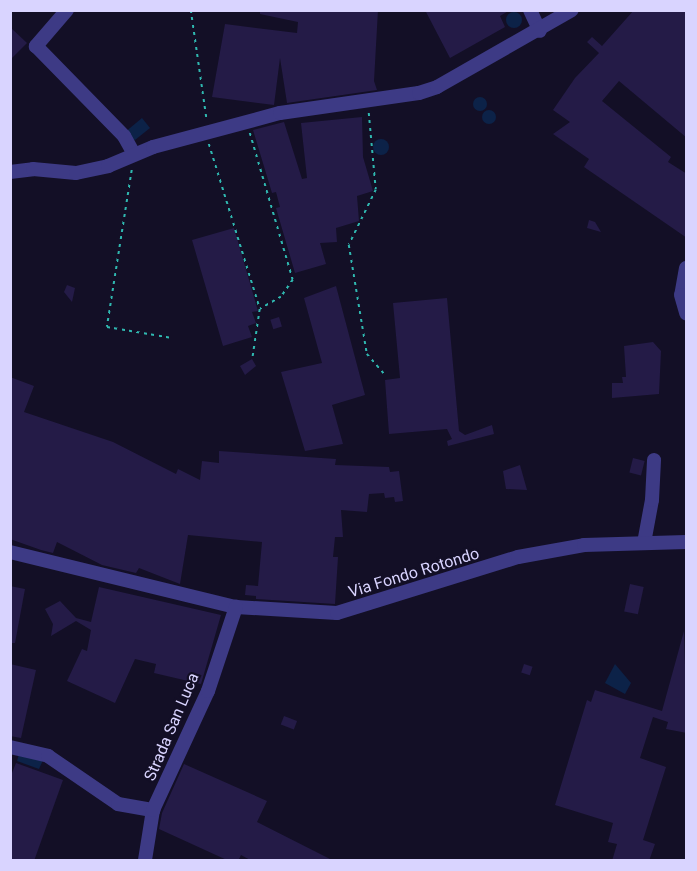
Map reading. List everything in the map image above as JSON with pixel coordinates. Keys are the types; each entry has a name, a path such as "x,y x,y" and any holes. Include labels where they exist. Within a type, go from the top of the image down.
{"street":[{"path":"67,10 36,46 124,136 134,154"},
{"path":"530,10 540,31"},
{"path":"10,172 33,169 76,173 108,166 134,154 246,120 437,87 540,31 572,10"},
{"path":"687,268 681,296 687,313"},
{"path":"644,543 652,500 654,460"},
{"name":"Via Fondo Rotondo","path":"10,552 236,608 337,613 518,557 584,545 687,542"},
{"name":"Strada San Luca","path":"145,861 153,810 208,691 236,608"},
{"path":"10,747 48,756 118,804 153,810"}],"path":[{"path":"191,10 207,132 260,309 253,356"},
{"path":"367,100 376,190 350,245 368,354 385,375"},
{"path":"246,120 293,280 282,297 260,309"},
{"path":"134,154 107,327 172,338"}],"water":[{"path":"511,12 517,12 522,20 520,26 511,28 506,23 506,17"},
{"path":"477,97 483,97 487,104 483,111 477,111 473,107 473,101"},
{"path":"489,110 494,112 496,117 494,122 489,124 484,122 482,117 484,112"},
{"path":"142,118 150,128 135,140 127,137 124,133"},
{"path":"381,139 387,141 389,147 387,153 381,155 375,153 373,147 375,141"},
{"path":"615,664 631,683 625,694 605,683"},
{"path":"19,754 43,760 39,769 17,761"}],"building":[{"path":"260,10 378,10 374,81 377,90 287,103 280,58 274,105 212,97 225,24 297,33 298,22 260,14"},
{"path":"425,10 510,10 500,16 505,27 450,58"},
{"path":"634,10 687,10 687,138 619,81 602,101 671,157 668,162 687,174 687,238 584,167 589,159 553,134 570,122 553,110 575,78 599,53 587,42 592,37 602,46"},
{"path":"10,27 27,43 10,60"},
{"path":"362,117 363,157 373,191 357,196 359,221 336,228 337,242 320,243 326,264 295,273 276,208 280,207 276,192 272,193 253,130 284,122 302,179 307,178 301,123"},
{"path":"589,220 595,222 601,232 587,228"},
{"path":"234,228 258,311 252,312 256,323 248,326 252,337 223,346 192,240"},
{"path":"67,285 75,288 72,302 64,292"},
{"path":"336,286 365,395 332,405 343,444 305,451 281,372 322,363 304,298"},
{"path":"447,298 459,431 465,435 492,425 494,434 448,446 447,441 452,439 447,429 389,434 385,380 400,378 393,303"},
{"path":"279,317 282,327 273,329 270,320"},
{"path":"653,342 661,351 659,394 612,398 612,383 623,383 622,377 626,377 624,346"},
{"path":"252,359 256,366 245,375 240,366"},
{"path":"10,377 34,386 24,412 113,442 176,474 178,469 200,480 202,461 219,463 219,451 336,459 335,465 389,467 390,472 399,471 403,501 395,502 394,497 385,498 384,493 369,494 367,512 341,510 343,537 335,537 333,557 338,557 335,604 256,599 256,596 245,595 246,585 258,586 262,542 188,535 180,584 139,568 136,573 102,565 57,542 53,553 41,550 10,539"},
{"path":"633,458 645,461 641,475 629,473"},
{"path":"520,465 527,490 506,489 503,471"},
{"path":"630,584 644,587 638,614 624,611"},
{"path":"10,586 25,589 15,643 10,643"},
{"path":"99,587 221,615 201,684 154,673 156,664 135,659 115,703 67,681 82,649 87,651 91,630 76,621 51,636 53,624 45,609 60,601 76,618 91,622"},
{"path":"684,631 687,733 666,729 668,722 653,717 640,758 666,767 643,840 655,844 649,861 612,861 617,844 608,842 613,823 555,805 587,700 591,702 595,690 662,711"},
{"path":"10,664 36,670 21,738 10,736"},
{"path":"524,664 533,667 530,675 521,673"},
{"path":"284,716 297,721 294,729 281,724"},
{"path":"16,763 63,780 34,861 10,861 10,778"},
{"path":"184,764 267,801 257,822 334,861 252,861 241,855 238,861 229,861 159,829 162,813"}]}
